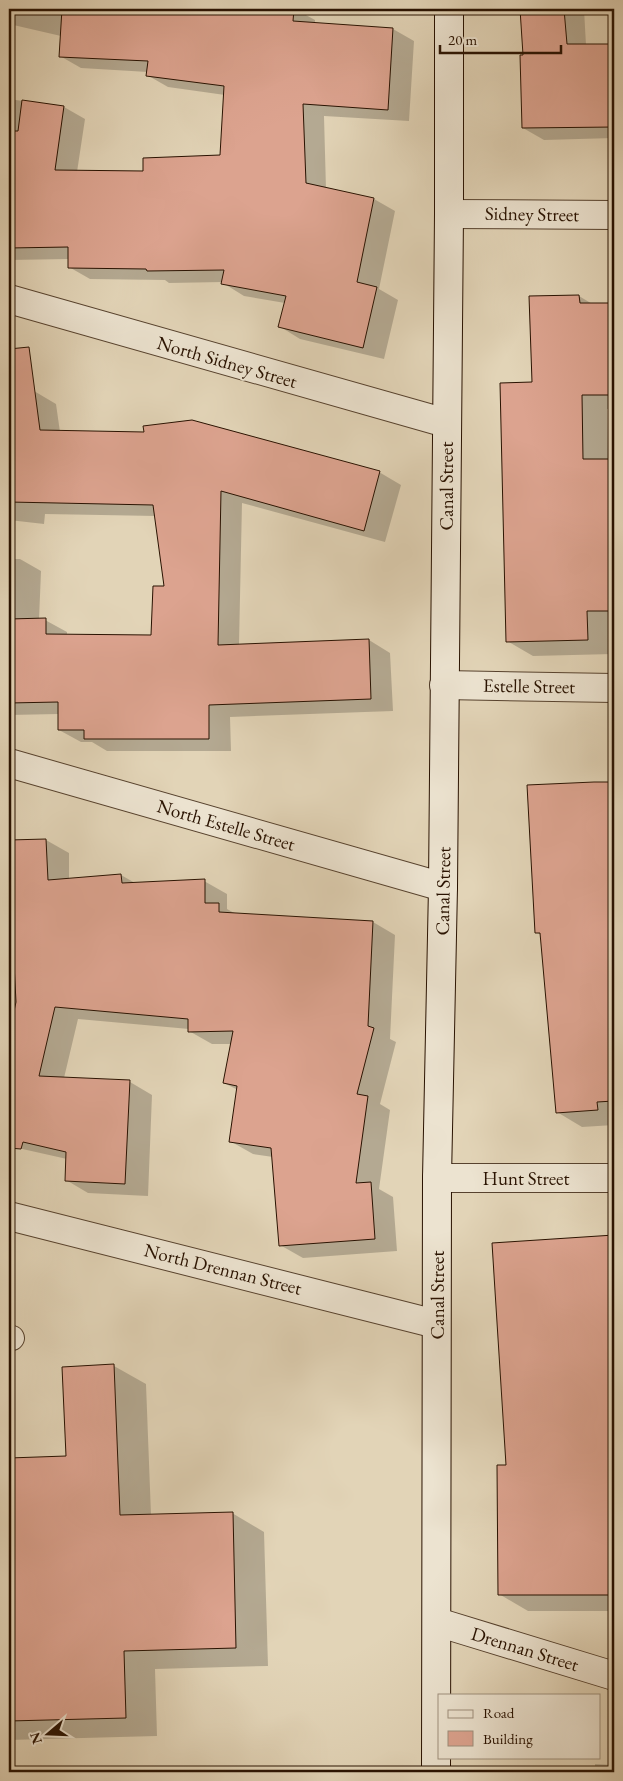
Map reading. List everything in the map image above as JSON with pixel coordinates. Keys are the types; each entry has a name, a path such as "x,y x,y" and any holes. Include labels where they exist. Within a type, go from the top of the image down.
{"street":[{"name":"Canal Street","path":"436,1772 437,1178 443,887 449,9"},
{"name":"Sidney Street","path":"449,214 614,215"},
{"name":"North Sidney Street","path":"9,299 446,423"},
{"name":"Estelle Street","path":"444,685 614,688"},
{"name":"North Estelle Street","path":"9,763 443,887"},
{"name":"Hunt Street","path":"437,1178 614,1178"},
{"name":"North Drennan Street","path":"9,1216 436,1324"},
{"name":"Drennan Street","path":"437,1622 614,1676"}],"building":[{"path":"62,9 294,9 293,21 393,28 388,110 303,104 306,183 374,198 357,282 377,287 363,348 278,327 286,296 221,284 224,270 147,271 146,269 68,268 68,247 9,248 9,131 18,131 22,100 64,106 55,170 143,171 143,158 220,155 224,86 146,76 148,61 59,57"},
{"path":"520,9 564,9 567,44 614,44 614,127 522,128 520,55 523,55"},
{"path":"579,295 580,303 614,303 614,395 582,395 583,459 614,459 614,611 587,611 588,640 506,642 500,383 532,382 529,296"},
{"path":"29,347 40,430 144,432 143,426 192,420 380,471 364,531 221,491 218,645 369,639 371,699 209,705 209,739 84,739 84,730 58,730 58,702 9,703 9,619 46,618 46,634 151,635 153,586 164,586 153,505 9,502 9,349"},
{"path":"614,782 614,1101 597,1102 598,1110 556,1113 540,933 535,933 527,785"},
{"path":"46,839 48,880 121,874 122,883 205,879 205,903 219,903 219,912 373,921 368,1026 374,1028 357,1094 368,1096 356,1183 371,1182 375,1239 279,1246 271,1148 229,1142 237,1086 223,1083 233,1031 188,1032 188,1019 55,1007 39,1076 130,1080 125,1184 65,1181 66,1152 23,1142 21,1149 9,1148 9,1034 16,1002 12,925 9,925 9,840"},
{"path":"614,1235 614,1595 498,1595 497,1465 506,1465 492,1243"},
{"path":"114,1364 120,1515 233,1512 236,1648 124,1651 126,1718 9,1721 9,1458 66,1456 62,1367"}]}
